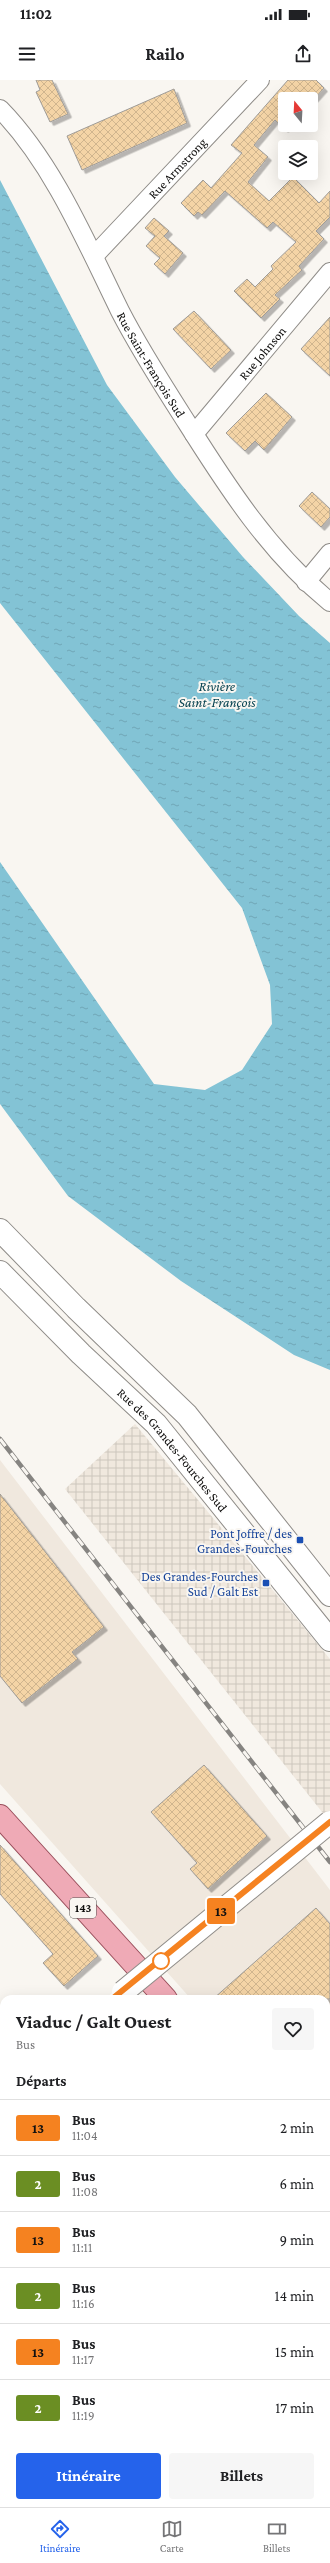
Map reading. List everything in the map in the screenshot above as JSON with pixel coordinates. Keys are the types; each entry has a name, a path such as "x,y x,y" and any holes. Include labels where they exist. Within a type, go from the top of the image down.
{"main road":[{"path":"0,1230 76,1308 187,1415 327,1585 307,1611"},
{"name":"Rue des Grandes-Fourches Sud","path":"0,1272 81,1354 156,1424 330,1640"},
{"path":"307,1611 330,1604"},
{"name":"143","path":"0,1816 162,1995"},
{"path":"119,1995 330,1822"}],"street":[{"name":"Rue Armstrong","path":"94,256 260,80"},
{"name":"Rue Saint-François Sud","path":"0,109 36,153 94,256 121,313 147,359 224,481 258,528 306,582 330,602"},
{"name":"Rue Johnson","path":"194,434 330,272"},
{"path":"306,582 330,553"}],"shaded area":[{"path":"135,1424 330,1659 330,1822 65,1489"},
{"path":"0,1460 330,1890 330,1995 187,1995 0,1784"}],"water":[{"name":"Rivière Saint-François","path":"0,180 107,385 175,477 243,557 299,616 330,643 330,1370 294,1355 181,1281 68,1196 0,1104 0,862 154,1084 205,1090 242,1070 272,1024 270,985 242,908 0,603"}],"building":[{"path":"36,80 52,80 68,114 50,122 36,92 40,90"},
{"path":"288,80 316,80 324,88 318,95 318,92 278,92 278,123 275,120 254,145 268,157 248,182 269,201 290,180 296,180 319,203 330,191 330,217 316,231 324,239 299,266 302,270 275,295 280,299 261,318 234,291 247,279 255,287 273,269 271,266 296,242 273,222 267,228 225,191 202,215 198,212 194,216 181,203 203,180 211,188 242,153 231,145"},
{"path":"174,89 187,123 82,170 67,136"},
{"path":"154,218 169,231 164,236 183,253 165,274 154,264 160,258 146,246 155,236 145,228"},
{"path":"194,311 231,350 211,369 173,329"},
{"path":"330,317 330,376 301,349"},
{"path":"266,393 292,417 264,450 255,441 245,451 226,433"},
{"path":"312,492 330,509 330,517 321,527 299,506"},
{"path":"0,1494 104,1627 72,1652 78,1659 22,1703 0,1676"},
{"path":"204,1765 267,1836 208,1889 190,1869 197,1863 151,1812"},
{"path":"0,1845 98,1956 64,1986 43,1963 53,1954 0,1894"},
{"path":"316,1908 330,1924 330,1995 218,1995"}],"railway":[{"path":"0,1439 330,1862"}],"bus line":[{"name":"13","path":"118,1995 330,1822"}],"place":[{"name":"Pont Joffre / des Grandes-Fourches","path":"300,1540"},
{"name":"Des Grandes-Fourches Sud / Galt Est","path":"266,1583"}]}
